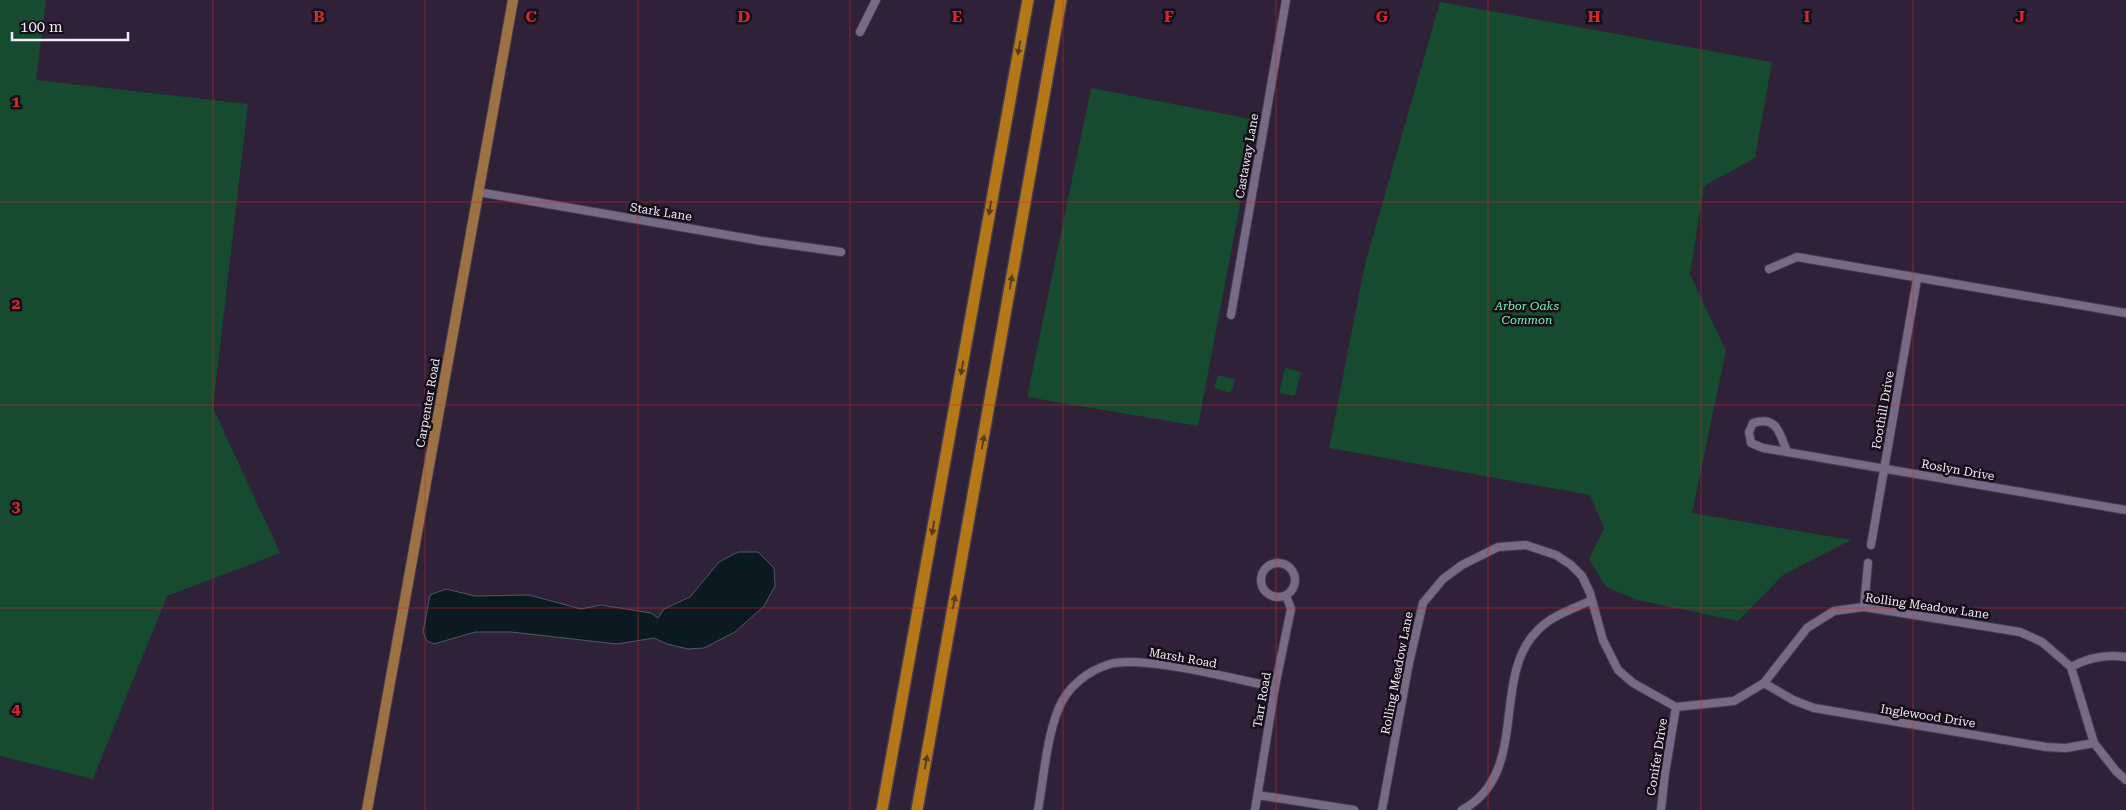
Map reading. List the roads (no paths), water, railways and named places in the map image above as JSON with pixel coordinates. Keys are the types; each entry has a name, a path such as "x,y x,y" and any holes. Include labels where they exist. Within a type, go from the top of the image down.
{"highway":[{"path":"882,810 1028,0"},
{"path":"917,810 1061,0"}],"main road":[{"name":"Carpenter Road","path":"367,810 513,0"}],"street":[{"path":"860,32 876,0"},
{"name":"Castaway Lane","path":"1231,315 1286,0"},
{"name":"Stark Lane","path":"478,192 762,241 841,252"},
{"path":"1770,269 1797,257 1917,279 2126,313"},
{"name":"Foothill Drive","path":"1870,545 1917,279"},
{"name":"Roslyn Drive","path":"1787,452 1778,428 1771,423 1760,421 1753,423 1750,432 1751,443 1763,448 2126,510"},
{"name":"Rolling Meadow Lane","path":"1382,810 1420,611 1431,590 1443,579 1462,565 1498,547 1526,545 1556,555 1571,565 1582,576 1592,600 1604,640 1618,670 1633,684 1676,707 1734,701 1764,683 1807,628 1834,611 1864,607 2020,632 2042,642 2071,667"},
{"path":"1864,607 1868,563"},
{"path":"1283,564 1292,571 1293,587 1286,595 1270,595 1263,588 1263,572 1272,565 1283,564"},
{"name":"Tarr Road","path":"1255,810 1275,687 1291,609 1286,595"},
{"path":"1462,810 1485,791 1499,766 1518,666 1529,641 1544,624 1592,600"},
{"path":"2126,657 2100,656 2087,659 2071,667 2094,743 2116,771 2126,780"},
{"name":"Marsh Road","path":"1038,810 1053,726 1059,708 1071,688 1088,674 1111,664 1142,663 1275,687"},
{"name":"Inglewood Drive","path":"1764,683 1794,700 1814,708 2046,747 2066,748 2094,743"},
{"name":"Conifer Drive","path":"1661,810 1676,707"},
{"path":"1258,795 1354,810"}],"park label":[{"name":"Arbor Oaks Common","path":"1527,313"}]}
